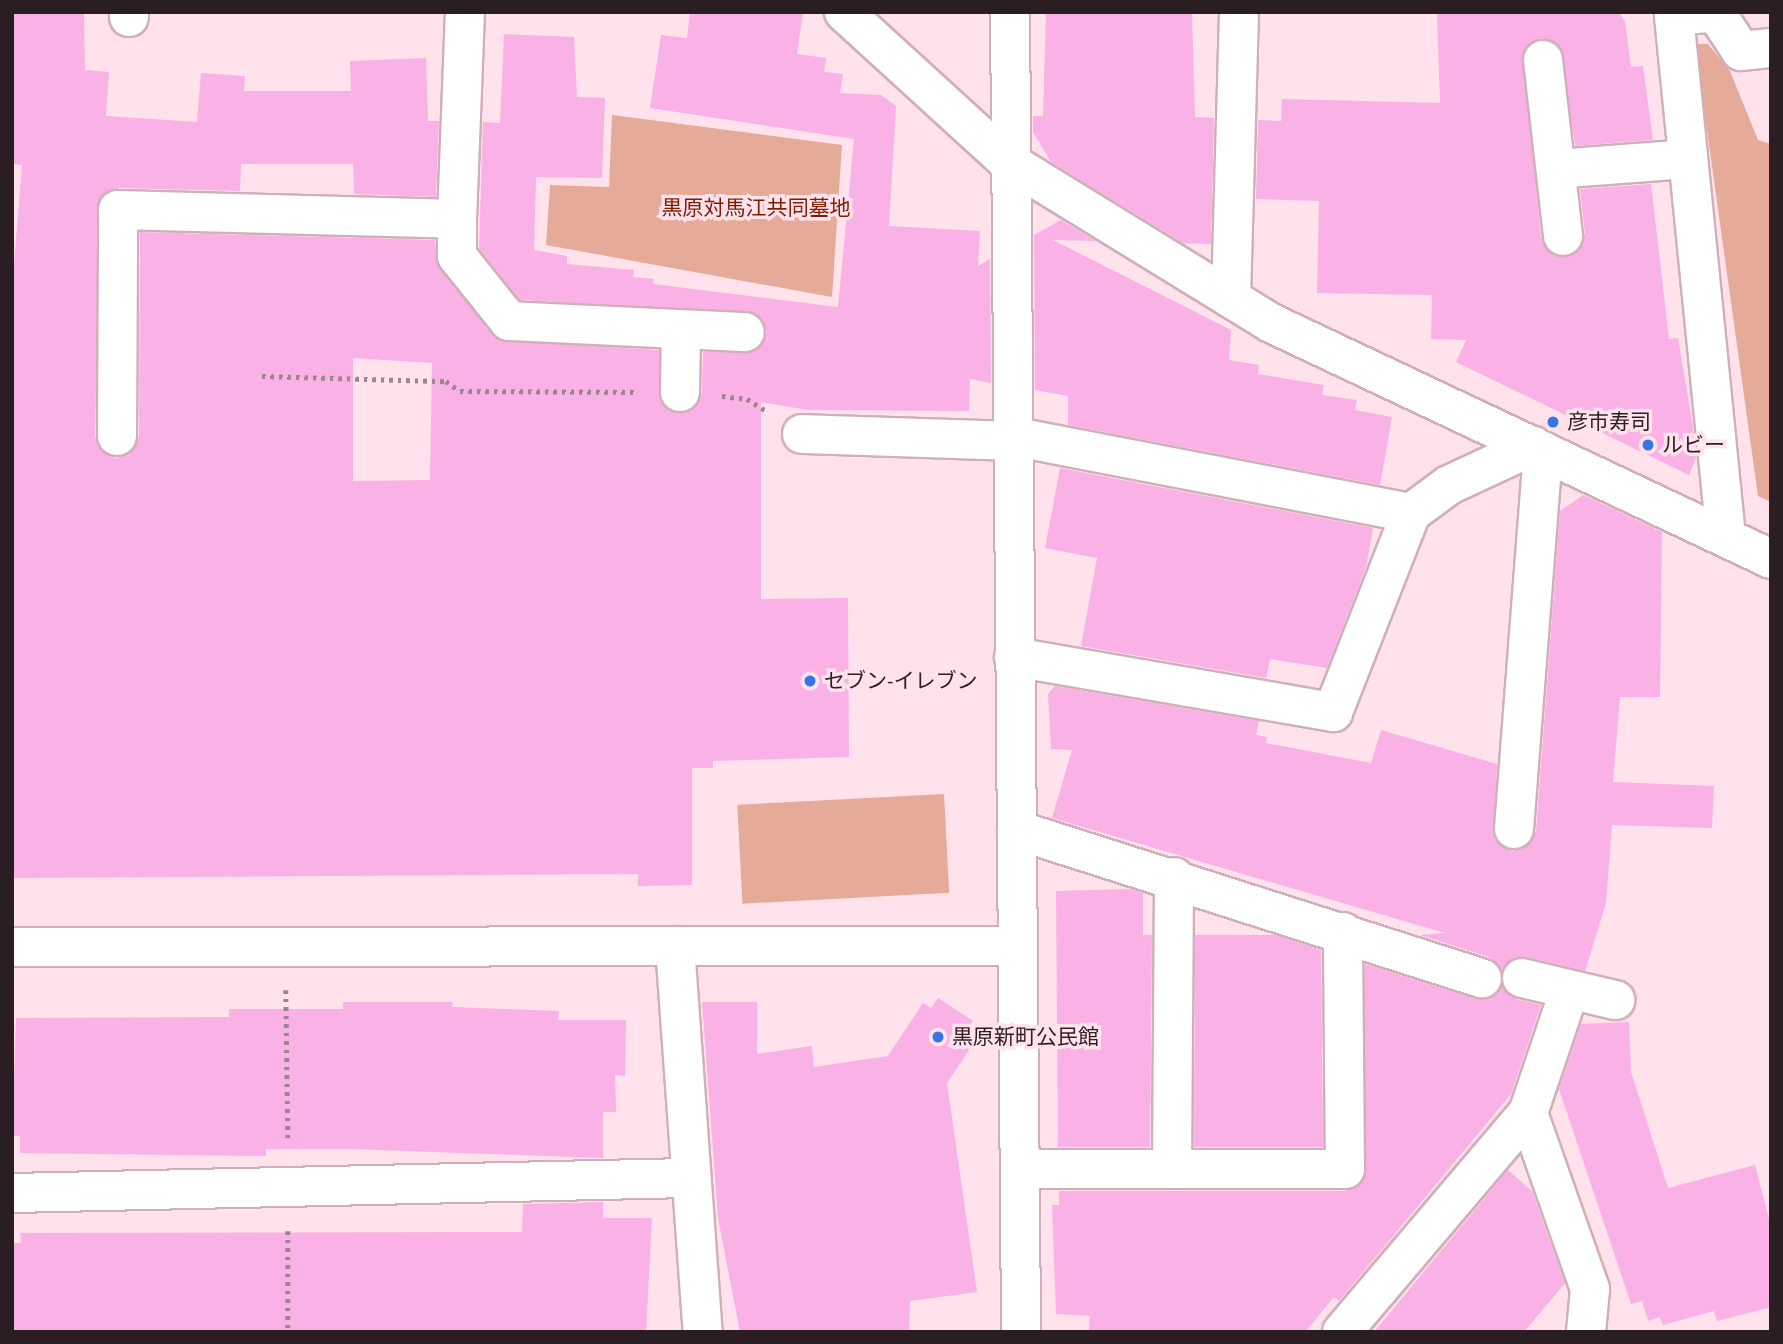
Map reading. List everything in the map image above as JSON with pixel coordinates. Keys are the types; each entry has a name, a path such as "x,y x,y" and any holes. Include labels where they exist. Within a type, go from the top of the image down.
{"street":[{"path":"465,12 457,256 509,321 745,332"},
{"path":"844,12 1006,160 1231,298 1538,449 1771,559"},
{"path":"1010,12 1006,160 1017,830 1021,1332"},
{"path":"1231,298 1239,12"},
{"path":"1726,537 1674,16 1718,14 1741,51 1771,48"},
{"path":"1543,60 1563,236"},
{"path":"1556,169 1688,159"},
{"path":"117,436 118,210 457,219"},
{"path":"680,392 681,330"},
{"path":"802,434 1011,438 1411,513"},
{"path":"1014,657 1333,712 1411,513 1449,485 1538,449"},
{"path":"1514,829 1538,449"},
{"path":"1017,830 1174,877 1482,978"},
{"path":"1172,1169 1174,877"},
{"path":"1020,1169 1345,1169 1343,932"},
{"path":"675,946 703,1332"},
{"path":"12,947 1017,946"},
{"path":"1522,978 1569,992 1615,1000"},
{"path":"1342,1332 1528,1113 1569,992"},
{"path":"1528,1113 1590,1289 1586,1332"},
{"path":"12,1193 690,1178"}],"path":[{"path":"262,376 446,381 460,391 680,392 747,398 802,434"}],"green space":[{"path":"1695,44 1708,44 1730,71 1758,140 1771,144 1771,502 1758,496"},
{"name":"黒原対馬江共同墓地","path":"612,115 842,145 832,297 546,245 550,185 609,187"},
{"path":"944,794 949,893 742,904 737,805"}],"building":[{"path":"12,12 84,12 85,70 109,72 106,116 197,122 201,73 245,76 244,91 351,91 350,61 426,58 428,121 439,121 436,197 354,194 353,164 241,164 240,191 119,188 100,198 95,436 98,447 116,458 128,455 139,436 140,232 435,240 440,270 499,340 659,350 661,402 669,411 691,411 702,393 703,352 756,351 767,332 757,314 520,300 479,248 483,122 500,123 504,34 574,37 577,97 605,98 602,178 536,177 534,250 567,256 567,264 634,270 633,277 654,279 653,284 838,307 854,139 650,108 661,35 687,38 690,12 803,12 797,54 826,58 824,72 843,74 840,93 881,95 896,106 889,226 980,231 978,266 990,259 991,383 970,379 969,411 808,410 761,402 761,599 848,598 849,757 713,761 713,768 692,768 692,885 638,886 638,874 12,878 12,289 22,165 12,164","holes":["353,358 432,363 430,480 353,481"]},
{"path":"1046,12 1192,12 1195,117 1214,118 1211,244 1183,243 1051,162 1033,132 1033,116 1043,116"},
{"path":"1437,12 1619,12 1625,22 1631,67 1643,66 1653,140 1575,146 1561,48 1541,38 1523,52 1541,238 1554,256 1575,254 1585,234 1580,189 1651,184 1669,339 1678,338 1693,427 1696,458 1689,475 1456,362 1466,340 1431,339 1432,295 1317,293 1319,201 1256,199 1258,120 1281,121 1282,99 1440,103"},
{"path":"1061,220 1096,241 1053,240 1231,330 1229,360 1259,365 1258,374 1324,385 1322,395 1357,400 1355,410 1392,417 1380,485 1068,425 1068,396 1035,390 1034,235"},
{"path":"1060,468 1373,528 1366,567 1327,668 1270,659 1266,678 1081,646 1097,558 1045,548"},
{"path":"1583,495 1662,532 1660,697 1620,697 1613,782 1714,786 1712,828 1612,825 1606,903 1585,971 1526,957 1515,957 1502,970 1489,957 1420,935 1445,933 1052,818 1072,750 1051,749 1048,694 1055,686 1259,721 1256,735 1267,737 1266,743 1371,763 1381,730 1497,764 1494,838 1512,851 1524,848 1536,831 1560,511"},
{"path":"1130,889 1143,893 1143,935 1152,935 1150,1147 1058,1147 1056,891"},
{"path":"1195,935 1275,935 1321,950 1323,1147 1194,1147"},
{"path":"1365,964 1476,999 1487,999 1502,986 1516,999 1541,1005 1511,1094 1339,1301 1334,1297 1305,1332 1089,1330 1090,1316 1056,1314 1052,1205 1059,1205 1059,1191 1345,1191 1364,1180"},
{"path":"938,998 973,1021 967,1030 978,1037 947,1083 977,1292 910,1301 909,1332 740,1332 718,1218 702,1002 757,1002 757,1054 812,1046 814,1067 888,1056 923,1003 931,1008"},
{"path":"343,1002 453,1002 452,1007 559,1011 558,1020 626,1020 625,1076 615,1075 616,1112 603,1112 603,1158 351,1149 266,1149 266,1156 20,1153 20,1136 12,1136 16,1018 229,1017 229,1009 343,1009"},
{"path":"1629,1022 1631,1072 1668,1188 1755,1165 1771,1227 1771,1307 1717,1321 1714,1311 1663,1325 1660,1317 1648,1321 1642,1301 1631,1304 1559,1089 1581,1024"},
{"path":"1508,1170 1532,1191 1565,1283 1524,1332 1374,1332"},
{"path":"603,1202 603,1218 652,1218 646,1332 12,1332 12,1243 21,1243 20,1233 522,1232 523,1204"}],"place":[{"name":"彦市寿司","path":"1553,422"},
{"name":"ルビー","path":"1648,445"},
{"name":"セブン-イレブン","path":"810,681"},
{"name":"黒原新町公民館","path":"938,1037"}]}
